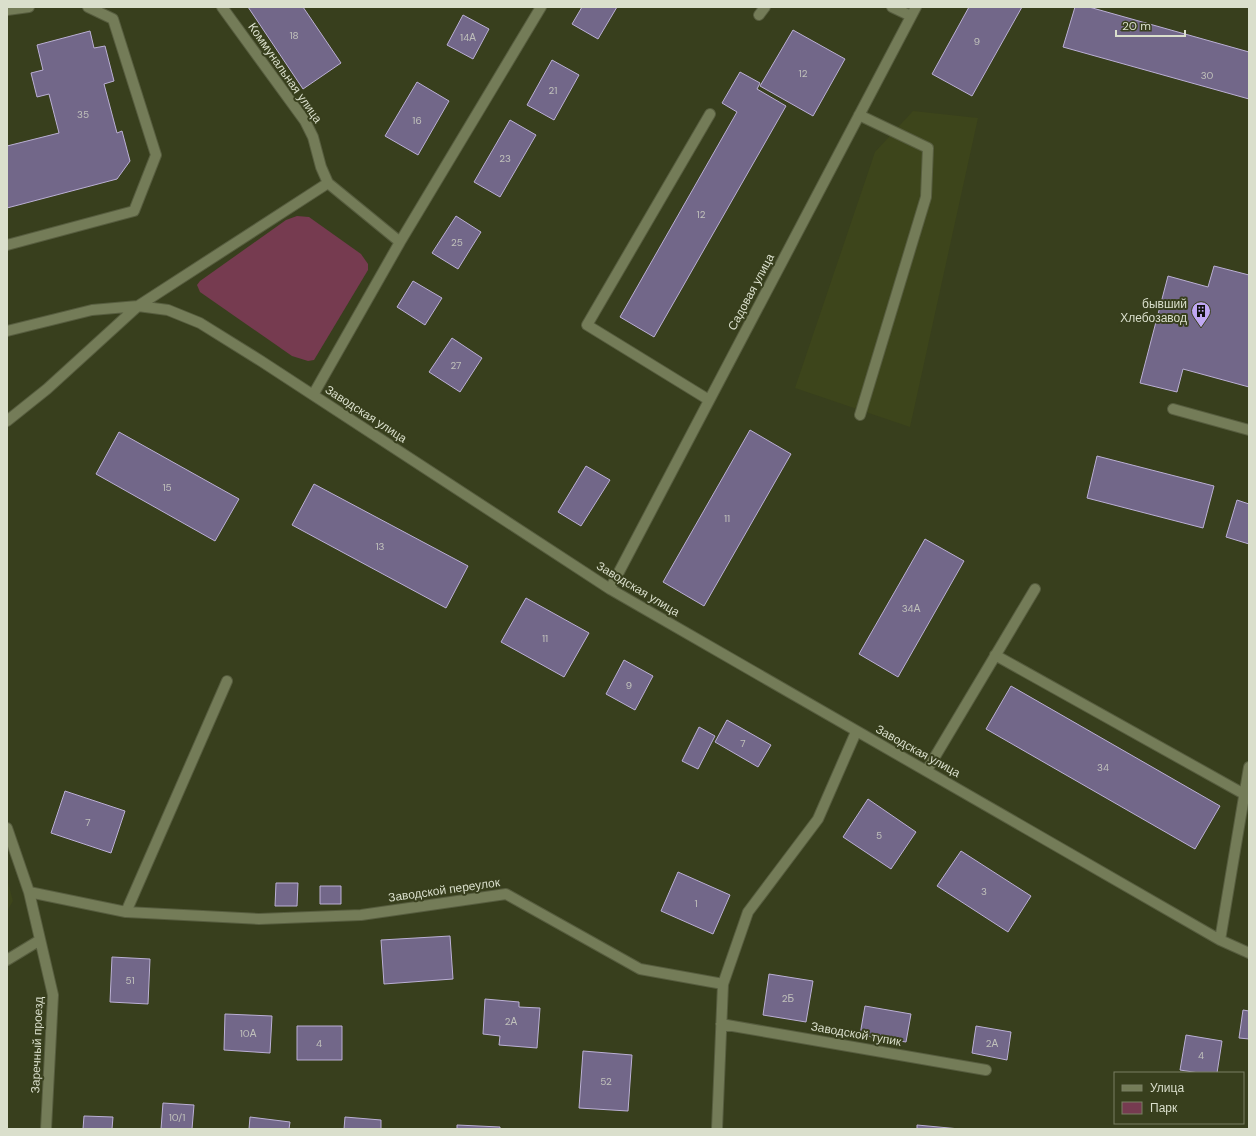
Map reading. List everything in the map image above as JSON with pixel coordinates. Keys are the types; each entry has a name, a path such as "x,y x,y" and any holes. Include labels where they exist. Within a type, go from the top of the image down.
{"street":[{"path":"7,10 29,7"},
{"path":"7,245 134,211 156,155 113,19 88,7"},
{"name":"Коммунальная улица","path":"222,7 305,121 313,137 321,167 328,183 400,242"},
{"path":"313,395 400,242 541,7"},
{"path":"892,7 914,12"},
{"name":"Садовая улица","path":"610,589 914,12"},
{"path":"709,400 587,325 710,114"},
{"path":"859,115 928,148 926,197 860,415"},
{"path":"7,421 47,389 138,306 328,183"},
{"name":"Заводская улица","path":"7,331 92,310 138,306 168,310 200,324 313,395 610,589 856,732 927,770 1220,940 1249,953"},
{"path":"1173,409 1249,430"},
{"path":"927,770 1035,589"},
{"path":"995,655 1244,794"},
{"path":"126,912 227,681"},
{"path":"717,1129 723,984 748,912 818,819 856,732"},
{"path":"1220,940 1249,767"},
{"name":"Заречный проезд","path":"7,828 28,892 53,995 46,1129"},
{"name":"Заводской переулок","path":"28,892 126,912 259,919 361,915 506,894 640,969 723,984"},
{"path":"7,960 40,940"},
{"name":"Заводской тупик","path":"721,1024 986,1070"}],"shaded area":[{"path":"913,111 978,118 910,427 795,388 875,152"},
{"path":"7,879 13,901 7,911"}],"green space":[{"path":"297,216 309,217 361,254 368,264 368,270 314,360 308,361 292,356 200,292 197,285 200,281 286,220"}],"building":[{"path":"248,7 303,7 341,63 303,89"},
{"path":"582,7 617,7 598,39 572,24"},
{"path":"969,7 1022,7 972,96 932,74"},
{"path":"1075,7 1089,7 1249,52 1249,99 1063,47"},
{"path":"463,15 489,29 473,59 447,45"},
{"path":"793,30 845,59 813,116 760,86"},
{"path":"90,31 94,48 105,46 114,81 104,84 117,133 122,131 130,161 117,179 7,208 7,146 59,133 49,94 37,97 31,73 43,70 37,45"},
{"path":"552,60 579,75 554,120 527,105"},
{"path":"740,72 760,83 757,89 786,106 654,337 620,317 737,112 722,103"},
{"path":"417,82 449,101 418,155 385,136"},
{"path":"510,120 536,135 500,197 474,182"},
{"path":"456,216 481,232 458,269 432,253"},
{"name":"бывший Хлебозавод","path":"1214,266 1249,275 1249,387 1183,369 1177,392 1140,383 1168,276 1208,287"},
{"path":"413,281 442,298 425,325 397,307"},
{"path":"452,338 482,358 460,392 429,372"},
{"path":"750,430 791,454 704,606 663,582"},
{"path":"119,432 239,499 215,541 96,474"},
{"path":"1097,456 1214,486 1203,528 1087,498"},
{"path":"586,466 610,480 581,526 558,512"},
{"path":"314,484 468,566 446,608 292,525"},
{"path":"1237,500 1249,504 1249,544 1226,537"},
{"path":"925,539 964,561 898,677 859,654"},
{"path":"526,598 589,633 564,677 501,642"},
{"path":"624,660 653,676 635,710 606,694"},
{"path":"1011,686 1220,806 1195,849 986,729"},
{"path":"727,720 771,745 758,767 715,742"},
{"path":"699,727 715,736 698,769 682,761"},
{"path":"65,791 125,811 111,853 51,833"},
{"path":"868,799 916,832 891,869 843,837"},
{"path":"961,851 1031,896 1008,932 937,886"},
{"path":"678,872 730,895 713,934 661,911"},
{"path":"276,883 298,883 297,906 275,906"},
{"path":"320,886 341,886 341,904 320,904"},
{"path":"450,936 453,979 384,984 381,940"},
{"path":"112,957 150,959 148,1004 110,1002"},
{"path":"769,974 813,981 806,1022 763,1015"},
{"path":"485,999 519,1002 519,1007 540,1008 537,1048 499,1045 500,1036 483,1034"},
{"path":"865,1006 911,1014 906,1042 860,1035"},
{"path":"1243,1010 1249,1011 1249,1039 1239,1038"},
{"path":"225,1014 272,1016 270,1053 224,1050"},
{"path":"297,1026 342,1026 342,1060 297,1060"},
{"path":"976,1026 1011,1032 1007,1060 972,1053"},
{"path":"1186,1035 1222,1041 1217,1072 1193,1072 1180,1070"},
{"path":"583,1051 632,1055 628,1111 579,1108"},
{"path":"163,1103 194,1105 192,1129 161,1129"},
{"path":"84,1116 113,1117 112,1129 83,1129"},
{"path":"250,1117 290,1122 289,1129 249,1129"},
{"path":"345,1117 381,1120 381,1129 344,1129"},
{"path":"457,1125 500,1127 500,1129 457,1129"},
{"path":"917,1125 960,1129 917,1129"}],"place":[{"name":"бывший Хлебозавод","path":"1201,328"}]}
